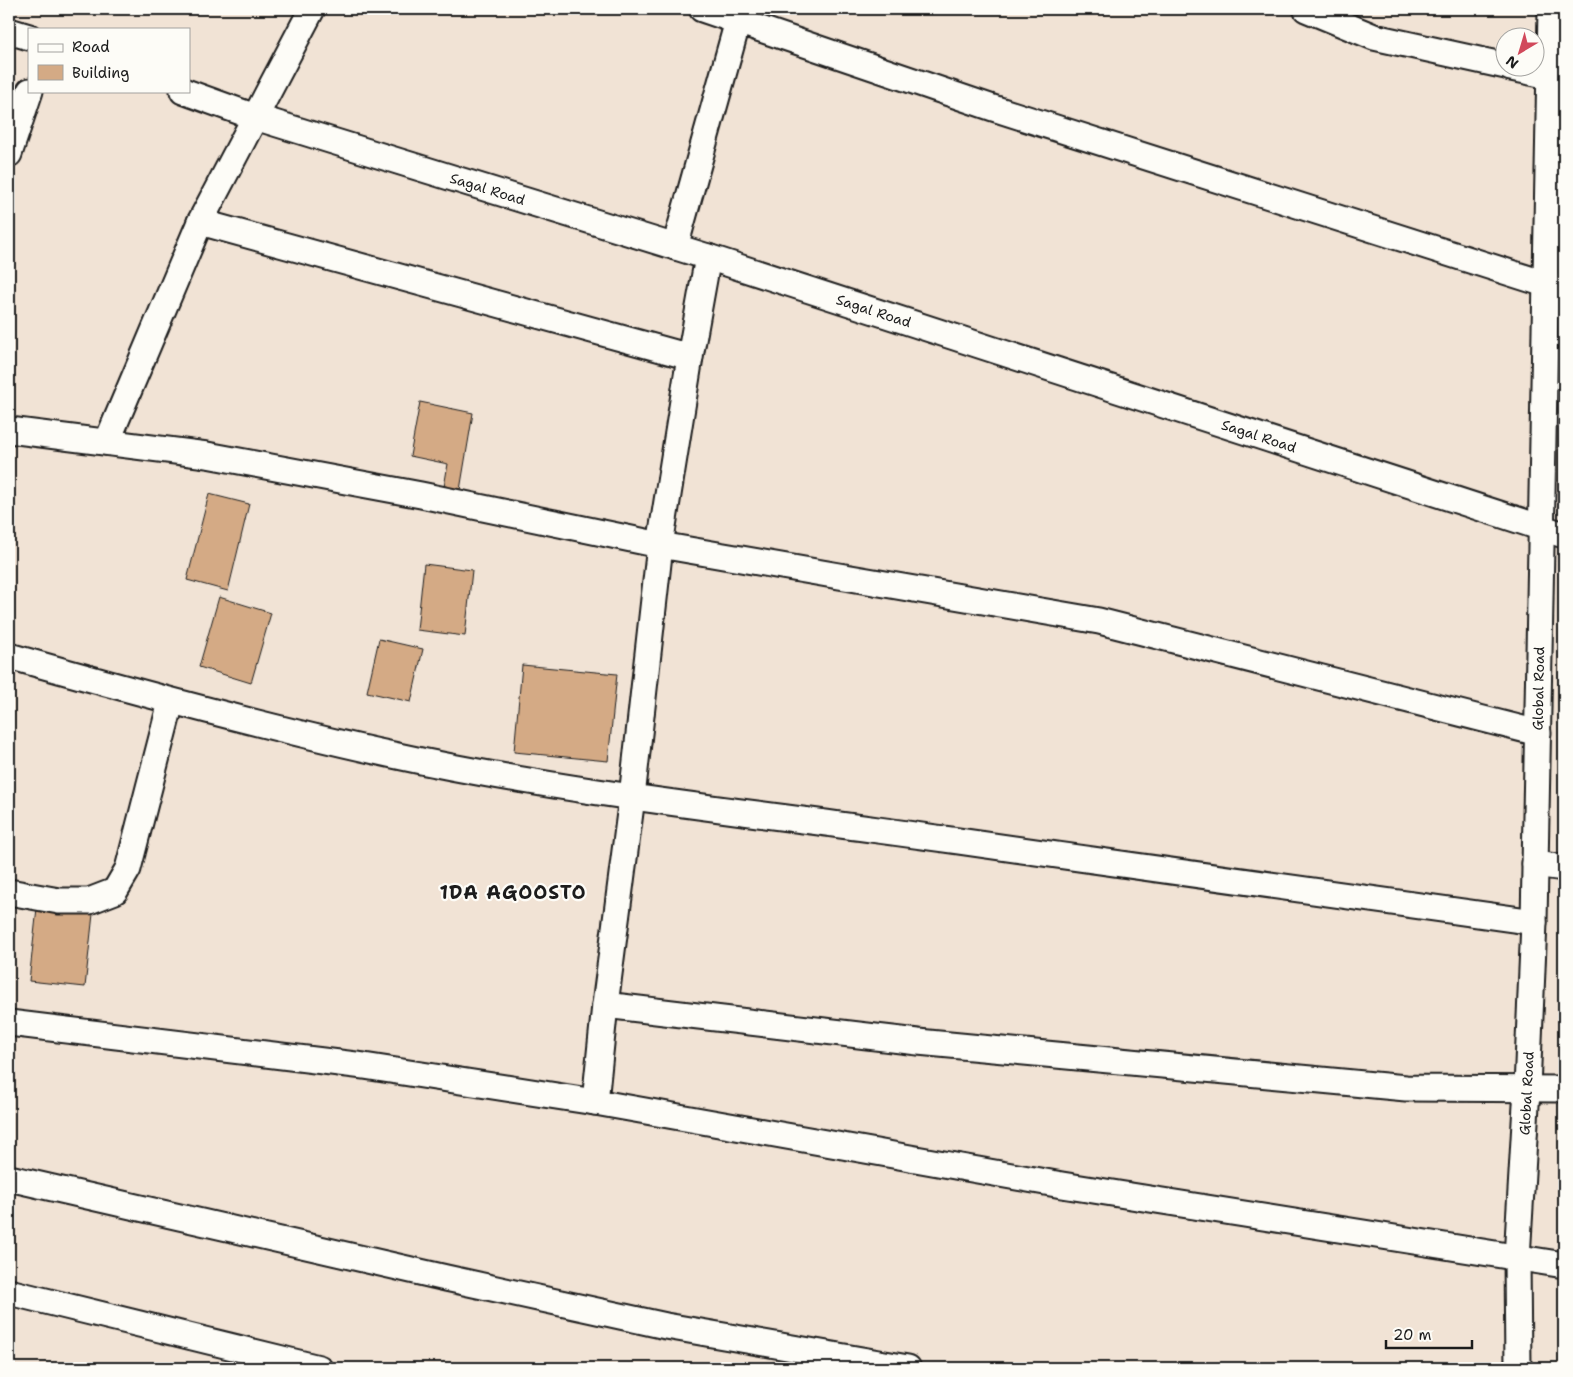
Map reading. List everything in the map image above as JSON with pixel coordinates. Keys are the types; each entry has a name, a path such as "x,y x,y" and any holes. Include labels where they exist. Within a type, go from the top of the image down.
{"street":[{"path":"107,442 200,222 312,9"},
{"path":"702,9 993,108 1555,287"},
{"path":"1306,9 1374,37 1496,64"},
{"name":"Global Road","path":"1518,1368 1517,1258 1534,922 1538,733 1553,532 1555,287 1550,76 1551,9"},
{"path":"676,247 738,21"},
{"path":"9,31 28,37"},
{"path":"1546,75 1550,76"},
{"path":"9,154 30,92"},
{"name":"Sagal Road","path":"186,92 255,117 708,257 1553,532"},
{"path":"200,222 690,357"},
{"path":"595,1102 660,545 708,257"},
{"path":"9,430 207,455 392,489 660,545 1099,621 1538,733"},
{"path":"9,656 171,702 395,756 632,797 1239,879 1534,922"},
{"path":"9,892 59,901 89,900 115,891 128,869 171,702"},
{"path":"1535,864 1564,868"},
{"path":"605,1005 918,1042 1406,1088 1564,1089"},
{"path":"9,1023 364,1066 595,1102 1062,1185 1564,1264"},
{"path":"9,1178 666,1326 908,1368"},
{"path":"9,1292 319,1368"}],"building":[{"path":"420,402 473,413 460,490 444,487 448,464 410,456"},
{"path":"209,494 249,504 228,591 187,580"},
{"path":"424,564 472,570 465,636 417,630"},
{"path":"219,597 271,613 251,683 199,667"},
{"path":"379,639 423,649 411,702 367,692"},
{"path":"522,665 617,674 608,761 514,752"},
{"path":"37,908 93,914 85,987 29,981"}],"district":[{"name":"1DA AGOOSTO","path":"513,892"}]}
